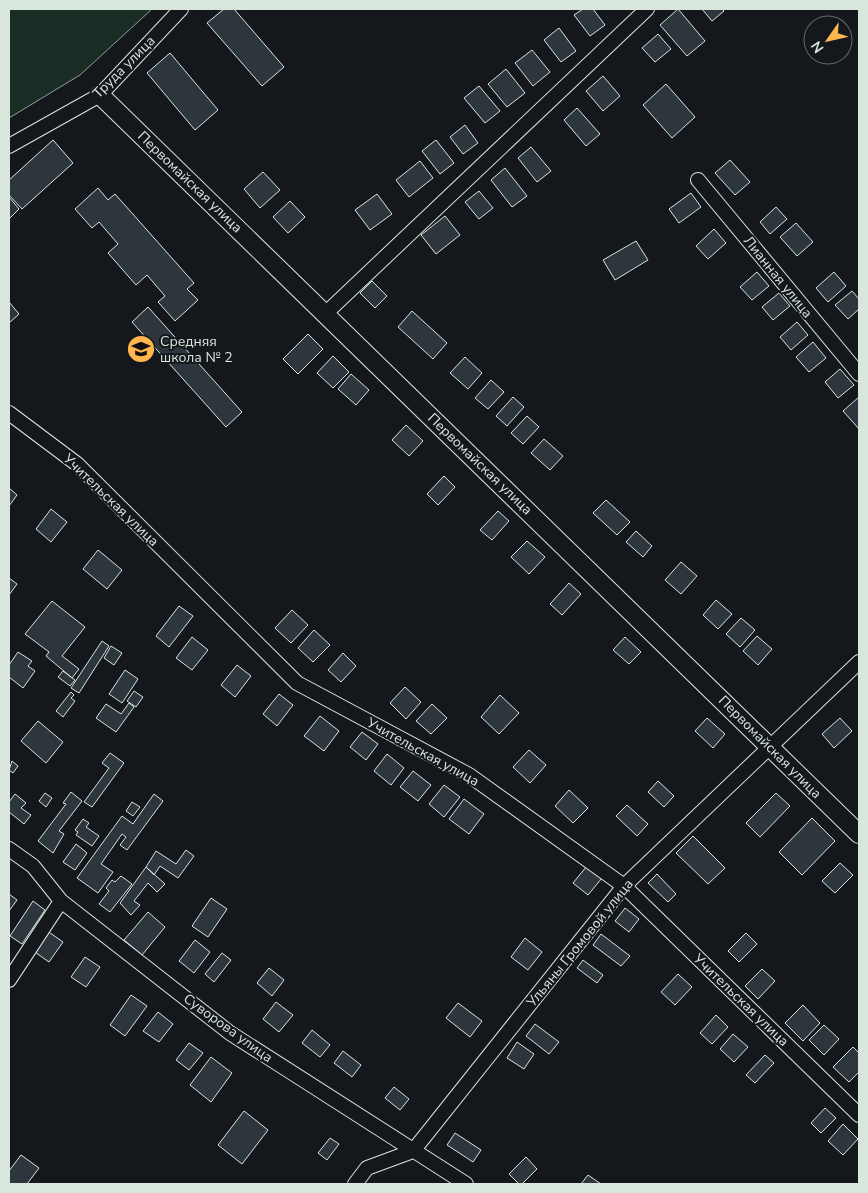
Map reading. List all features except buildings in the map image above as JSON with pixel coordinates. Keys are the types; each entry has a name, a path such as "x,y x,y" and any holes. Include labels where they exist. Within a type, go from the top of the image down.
{"street":[{"name":"Труда улица","path":"9,146 100,95 181,9"},
{"path":"325,314 647,9"},
{"name":"Первомайская улица","path":"100,95 859,834"},
{"name":"Лианная улица","path":"698,180 859,374"},
{"name":"Учительская улица","path":"9,413 77,464 297,683 469,775 624,886 859,1115"},
{"name":"Ульяны Громовой улица","path":"413,1151 624,886 859,662"},
{"name":"Суворова улица","path":"9,849 33,866 60,901 230,1033 466,1184"},
{"path":"9,980 60,901"},
{"path":"355,1184 367,1168 413,1151"}],"green space":[{"path":"9,9 152,9 80,75 9,118"}],"place":[{"name":"Средняя школа № 2","path":"141,349"}]}
